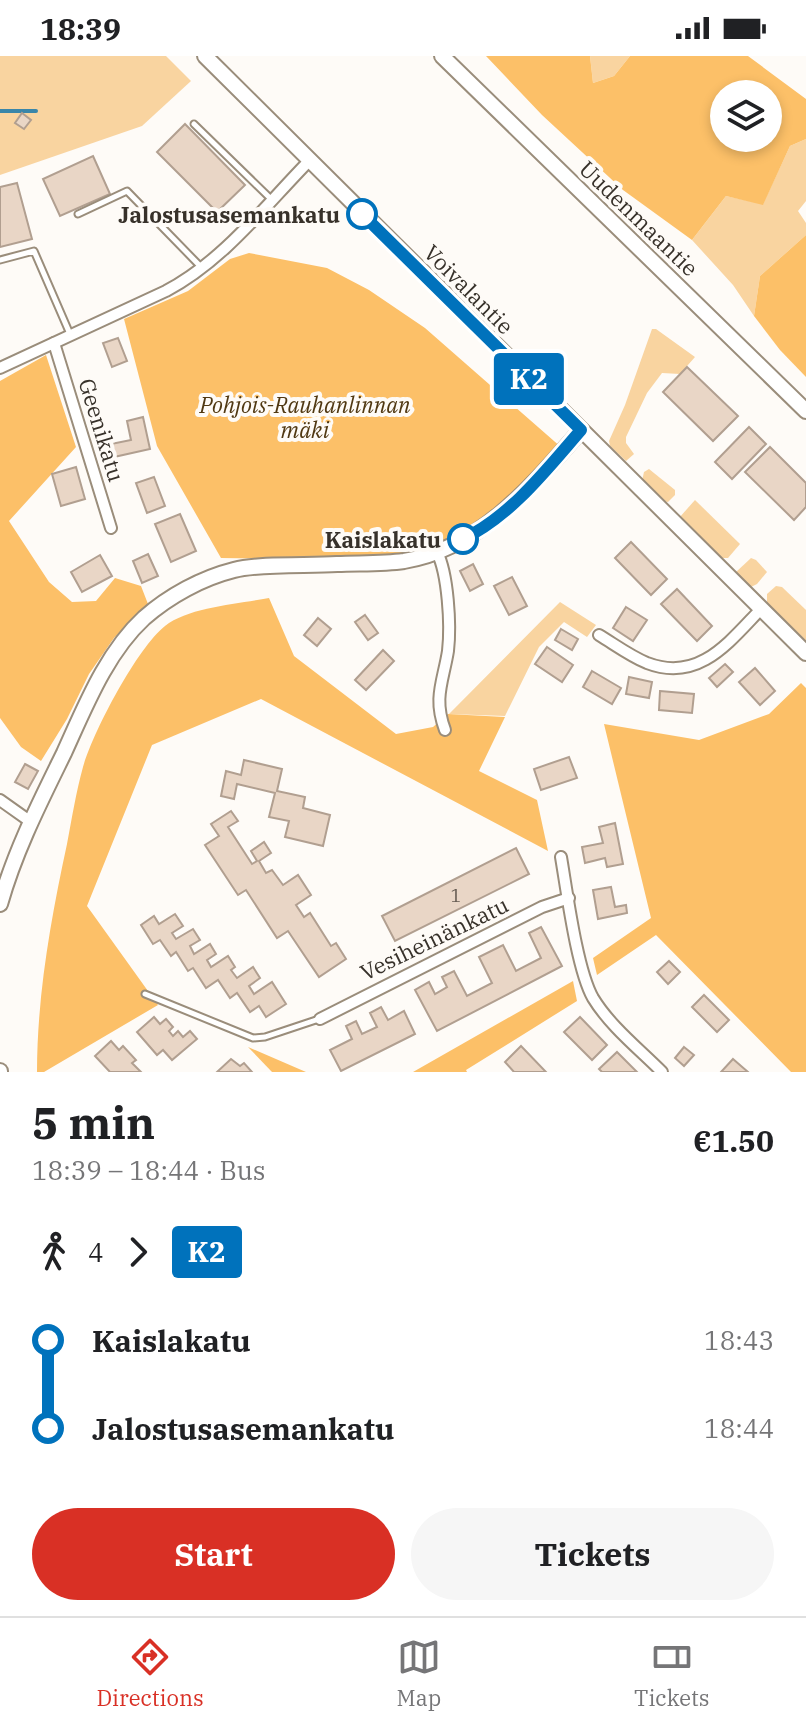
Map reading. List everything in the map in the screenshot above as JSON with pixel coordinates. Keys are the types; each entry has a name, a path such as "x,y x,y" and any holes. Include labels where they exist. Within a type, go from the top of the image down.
{"street":[{"name":"Voivalantie","path":"205,56 806,653"},
{"name":"Uudenmaantie","path":"442,56 806,411"},
{"path":"0,368 166,291 203,269 309,161"},
{"name":"Geenikatu","path":"54,343 111,528"},
{"path":"0,904 31,822 91,694 121,643 143,619 171,597 236,569 404,561 437,552 477,532 511,506 581,430"},
{"path":"437,552 442,561 449,624 447,654 438,696 445,730"},
{"path":"599,635 651,664 690,667 723,648 761,609"},
{"path":"0,800 31,822"},
{"path":"561,857 584,971 592,995 607,1016 662,1072"},
{"name":"Vesiheinänkatu","path":"320,1019 542,907 569,898"}],"lane":[{"path":"194,124 272,199"},
{"path":"78,214 127,191 203,269"},
{"path":"0,260 34,251 70,335"},
{"path":"145,994 253,1038 320,1019"}],"shaded area":[{"path":"0,56 166,56 191,81 142,126 0,175"},
{"path":"590,56 630,56 614,76 593,83"},
{"path":"806,139 806,201 798,211 806,223 806,235 760,276 754,316 733,285 692,240 726,196 763,204 790,146"},
{"path":"652,329 695,357 680,374 662,373 647,393 626,437 626,443 634,454 626,461 610,446 609,441"},
{"path":"649,469 675,490 675,495 668,502 662,501 642,481 644,472"},
{"path":"695,500 740,544 728,558 718,558 679,518"},
{"path":"751,558 767,572 749,588 735,573"},
{"path":"776,586 782,587 806,610 806,644 767,606 767,594"},
{"path":"560,602 596,625 587,637 564,622 539,647 505,716 449,714"}],"green space":[{"path":"486,56 590,56 593,83 614,76 630,56 748,56 780,80 710,80 710,152 782,152 782,81 806,99 806,139 790,146 763,205 726,196 692,240 623,190 542,115"},
{"path":"806,235 806,377 754,316 760,276"},
{"name":"Pohjois-Rauhanlinnan mäki","path":"249,253 327,268 369,290 425,328 562,448 477,532 404,561 221,558 157,446 124,319 188,291 230,259"},
{"path":"46,355 76,447 9,521 49,582 72,602 96,601 115,578 141,586 148,604 114,638 89,674 67,719 41,761 21,747 0,718 0,381"},
{"path":"269,598 294,656 396,734 433,727 448,714 505,717 479,771 537,800 548,851 261,699 152,745 87,906 158,1005 44,1072 37,1072 46,957 76,795 88,752 106,713 129,671 165,626 201,610"},
{"path":"801,683 806,688 806,1072 791,1072 656,935 597,975 593,958 651,918 604,724 699,740 769,714"},
{"path":"573,981 577,1001 467,1072 413,1072"},
{"path":"248,1047 306,1072 272,1072"}],"building":[{"path":"22,113 31,120 24,129 15,123"},
{"path":"185,124 245,185 217,212 157,152"},
{"path":"93,156 110,194 60,216 43,179"},
{"path":"17,183 32,239 0,247 0,187"},
{"path":"118,338 127,361 112,367 103,343"},
{"path":"687,367 738,416 713,441 663,392"},
{"path":"143,417 150,449 114,457 111,444 131,440 127,421"},
{"path":"749,427 766,444 732,479 715,462"},
{"path":"770,447 806,483 806,507 794,520 745,472"},
{"path":"76,467 85,499 61,506 52,474"},
{"path":"154,477 165,506 147,513 136,483"},
{"path":"180,514 196,551 171,562 155,524"},
{"path":"631,542 667,579 651,595 615,558"},
{"path":"148,554 158,576 142,583 133,561"},
{"path":"100,555 112,576 82,592 71,572"},
{"path":"473,564 483,584 470,591 460,571"},
{"path":"512,577 527,606 509,615 494,586"},
{"path":"677,589 712,626 697,641 661,604"},
{"path":"626,607 647,620 633,641 613,628"},
{"path":"365,615 378,633 368,640 355,622"},
{"path":"318,618 331,629 317,646 304,635"},
{"path":"561,629 578,639 572,650 555,640"},
{"path":"547,647 573,665 562,682 535,664"},
{"path":"383,650 394,661 366,690 355,680"},
{"path":"725,664 733,672 717,687 709,678"},
{"path":"755,668 775,691 760,705 739,682"},
{"path":"592,671 621,688 612,704 583,687"},
{"path":"629,677 652,682 649,698 626,694"},
{"path":"660,691 694,694 692,713 659,710"},
{"path":"569,757 577,778 541,790 534,769"},
{"path":"244,760 282,769 277,791 305,797 303,808 330,815 323,846 285,837 289,821 269,817 275,793 237,784 234,799 221,796 226,771 241,775"},
{"path":"25,764 38,771 28,789 15,782"},
{"path":"231,811 238,821 228,827 252,864 257,861 251,851 264,842 271,853 259,861 266,873 272,870 283,885 298,875 311,895 296,905 304,917 310,913 331,946 336,943 346,959 319,977 288,931 277,938 246,890 238,895 205,845 219,836 211,824"},
{"path":"615,823 623,864 607,867 605,858 585,863 582,847 603,843 599,827"},
{"path":"516,848 529,874 395,941 382,916"},
{"path":"611,887 615,907 626,905 627,913 598,919 593,890"},
{"path":"175,914 183,926 172,933 176,939 193,929 200,940 190,946 194,954 210,944 216,954 207,960 211,967 228,956 235,967 231,970 237,978 253,967 260,978 249,986 254,994 272,982 286,1004 266,1017 259,1006 250,1012 237,993 230,998 218,980 206,988 193,968 188,971 176,952 171,956 160,940 153,944 141,925 154,916 159,924"},
{"path":"541,927 562,966 437,1031 415,990 429,982 435,994 447,987 442,977 454,971 467,996 492,983 479,957 503,945 516,971 541,958 529,933"},
{"path":"669,961 680,972 668,984 657,972"},
{"path":"704,995 729,1020 717,1032 692,1007"},
{"path":"381,1007 388,1020 404,1011 415,1034 341,1071 330,1050 352,1039 346,1026 356,1021 362,1034 377,1027 370,1013"},
{"path":"154,1017 160,1024 166,1019 173,1027 169,1031 173,1036 178,1031 183,1037 190,1031 197,1039 172,1060 163,1050 157,1055 137,1032"},
{"path":"580,1017 607,1045 592,1060 564,1032"},
{"path":"111,1041 119,1050 123,1046 136,1060 132,1063 141,1072 110,1072 95,1056"},
{"path":"521,1046 546,1072 514,1072 505,1062"},
{"path":"684,1047 694,1055 684,1066 675,1058"},
{"path":"617,1052 637,1072 602,1072 599,1069"},
{"path":"231,1059 240,1066 244,1063 252,1072 217,1072"},
{"path":"733,1059 748,1072 721,1072"}],"waterway":[{"path":"0,111 36,111"}],"bus line":[{"name":"K2","path":"362,214 581,430 511,506 463,539"}],"place":[{"name":"Jalostusasemankatu","path":"362,214"},
{"name":"Kaislakatu","path":"463,539"}]}
